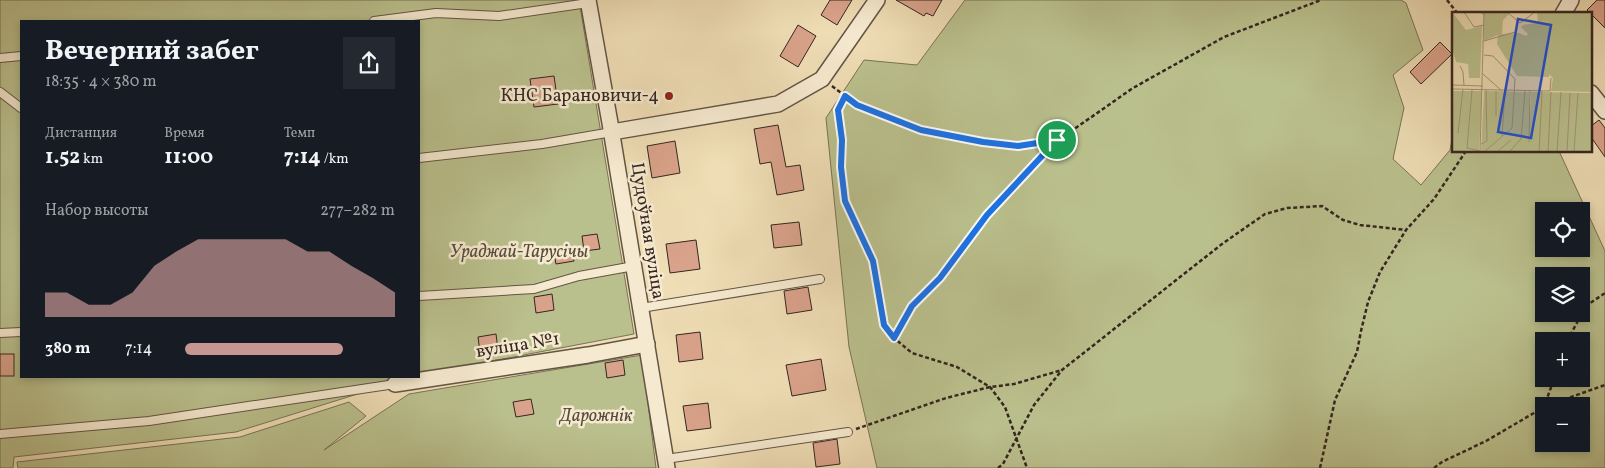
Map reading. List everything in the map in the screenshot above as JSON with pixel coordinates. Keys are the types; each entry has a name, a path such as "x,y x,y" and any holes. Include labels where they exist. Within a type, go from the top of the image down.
{"street":[{"path":"612,132 778,104 822,79 877,0"},
{"path":"1564,12 1571,0"},
{"name":"Цудоўная вуліца","path":"588,1 612,132 666,464"},
{"path":"1592,94 1605,111"},
{"name":"вуліца №1","path":"395,384 588,355 646,344"}],"lane":[{"path":"382,20 436,13 499,16 588,1"},
{"path":"0,58 20,56"},
{"path":"0,92 20,107"},
{"path":"420,158 542,144 612,132"},
{"path":"420,296 534,289 579,276 634,266"},
{"path":"641,308 820,280"},
{"path":"0,333 20,332"},
{"path":"0,434 149,421 395,384"},
{"path":"666,464 848,432"}],"path":[{"path":"894,338 912,306 940,278 987,215 1057,140 1133,88 1224,37 1321,0"},
{"path":"1447,0 1456,12"},
{"path":"822,79 857,105 921,130 983,142 1018,146 1057,140"},
{"path":"845,96 838,110 842,140 841,167 845,201 873,261 884,325 894,338 912,353 957,367 990,387 1005,407 1027,468"},
{"path":"1320,468 1334,400 1357,352 1368,302 1380,272 1406,230 1434,199 1465,152"},
{"path":"998,468 1003,464 1034,405 1062,370 1222,244 1265,214 1288,208 1322,206 1342,220 1360,225 1406,230"},
{"path":"1573,332 1586,306 1605,293"},
{"path":"848,432 946,398 990,387 1014,384 1062,370"},
{"path":"1571,397 1605,385"},
{"path":"1434,468 1442,462 1486,441 1535,412"}],"green space":[{"name":"Ураджай-Тарусічы","path":"0,0 579,0 634,334 420,375 420,20 20,20 20,378 409,378 236,432 14,457 13,468 0,468"},
{"path":"965,0 1401,0 1406,3 1423,50 1393,75 1404,108 1393,159 1421,185 1450,150 1452,140 1452,152 1559,152 1582,202 1535,202 1535,257 1590,257 1590,218 1605,251 1605,468 877,468 849,347 826,118 864,60 917,65"},
{"name":"Дарожнік","path":"642,355 656,468 18,468 17,462 240,437 349,402 366,416 324,450 409,394"}],"building":[{"path":"830,0 852,0 837,25 821,15"},
{"path":"896,0 942,0 933,16 926,13 924,16"},
{"path":"1597,0 1605,0 1605,28 1592,15 1592,12 1587,10"},
{"path":"798,25 816,36 798,67 780,56"},
{"path":"1440,42 1452,54 1421,84 1410,72"},
{"path":"554,76 558,104 534,107 530,79"},
{"path":"1599,120 1605,128 1605,157 1592,138 1592,125"},
{"path":"778,125 786,167 800,165 804,190 777,195 771,162 760,164 754,129"},
{"path":"675,141 680,173 652,178 647,146"},
{"path":"799,222 802,245 774,248 771,225"},
{"path":"597,234 600,249 584,251 582,236"},
{"path":"696,240 700,269 670,273 666,244"},
{"path":"572,246 574,261 556,264 553,248"},
{"path":"808,287 812,310 787,314 784,291"},
{"path":"552,294 554,310 536,313 534,297"},
{"path":"700,332 703,359 679,362 676,335"},
{"path":"496,334 498,350 480,352 478,337"},
{"path":"0,354 14,354 14,376 0,376"},
{"path":"821,359 826,390 792,396 786,365"},
{"path":"623,360 625,375 607,378 605,363"},
{"path":"531,399 534,414 516,417 513,402"},
{"path":"708,403 711,428 687,431 683,406"},
{"path":"837,439 840,464 816,467 813,443"}],"place":[{"name":"КНС Барановичи-4","path":"669,96"}],"route":[{"path":"845,96 857,105 921,130 983,142 1018,146 1057,140 987,215 940,278 912,306 894,338 884,325 873,261 845,201 841,167 842,140 838,123 838,110 845,96"}]}
